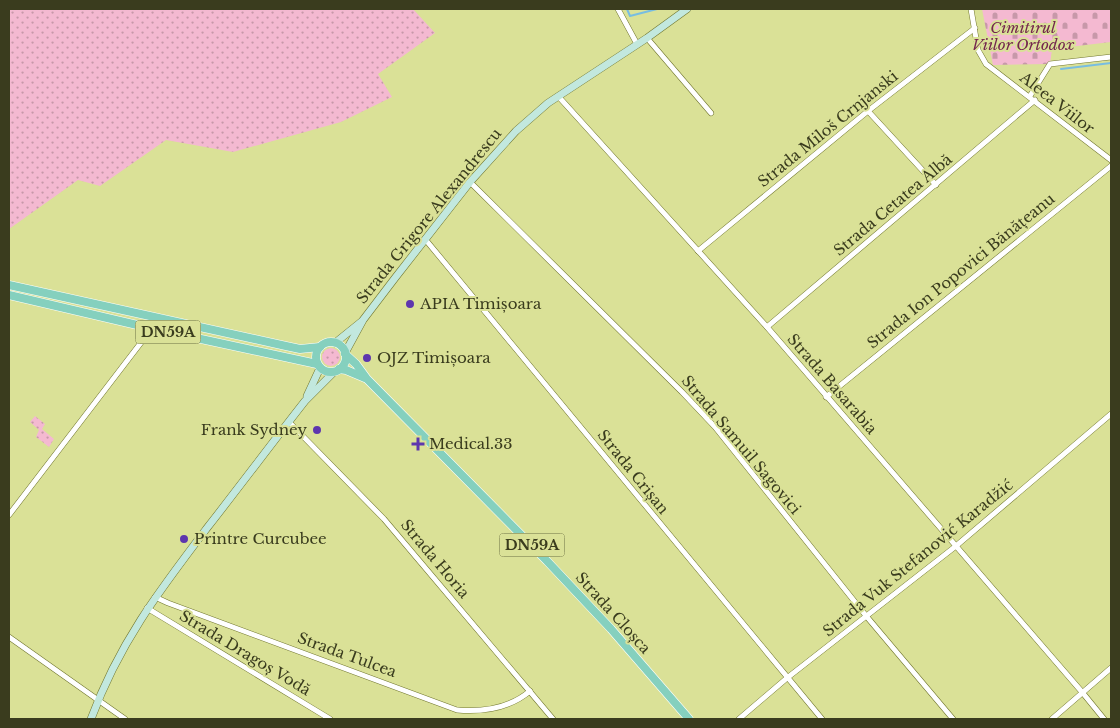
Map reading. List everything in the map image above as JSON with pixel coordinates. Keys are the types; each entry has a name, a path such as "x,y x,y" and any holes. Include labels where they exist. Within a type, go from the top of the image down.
{"main road":[{"name":"DN59A","path":"9,285 152,318 300,349 320,346 328,342 335,343 345,353"},
{"name":"DN59A","path":"9,295 319,366 325,371 337,371"},
{"path":"319,366 316,354 320,346"},
{"path":"337,371 344,363 345,353"},
{"name":"Strada Cloșca","path":"345,353 367,379 611,629 688,719"},
{"name":"Strada Cloșca","path":"337,371 346,370 367,379"}],"street":[{"path":"618,9 637,44"},
{"name":"Strada Grigore Alexandrescu","path":"345,353 363,320 425,239 470,182 516,131 558,96 647,38 687,9"},
{"name":"Aleea Viilor","path":"971,9 978,50 986,64 1111,160"},
{"name":"Strada Miloš Crnjanski","path":"698,251 868,111 975,28"},
{"path":"647,38 711,113"},
{"path":"1030,96 1050,64 1111,57"},
{"name":"Strada Basarabia","path":"558,96 767,328 1104,719"},
{"name":"Strada Cetatea Albă","path":"767,328 1035,100"},
{"path":"868,111 936,185"},
{"name":"Strada Ion Popovici Bănățeanu","path":"826,397 1111,166"},
{"name":"Strada Samuil Sagovici","path":"470,182 682,392 714,427 867,617 953,719"},
{"name":"Strada Crișan","path":"425,239 822,719"},
{"path":"9,515 117,375 150,328 152,318"},
{"name":"Strada Grigore Alexandrescu","path":"335,343 363,320"},
{"path":"305,401 319,366"},
{"path":"91,719 97,701 122,649 155,596 288,422 305,401 337,371"},
{"name":"Strada Vuk Stefanović Karadžić","path":"739,719 787,678 956,546 1111,414"},
{"name":"Strada Horia","path":"288,422 384,519 553,719"},
{"name":"Strada Tulcea","path":"155,596 168,603 457,710 473,711 505,705 522,698 530,691"},
{"name":"Strada Dragoș Vodă","path":"147,608 330,719"},
{"path":"9,637 125,719"},
{"path":"1052,719 1111,668"}],"green space":[{"path":"9,9 413,9 435,33 378,74 392,97 341,122 233,152 166,140 100,186 78,180 9,229"},
{"name":"Cimitirul Viilor Ortodox","path":"982,9 1111,9 1111,42 1052,49 1050,64 993,65"},
{"path":"331,348 337,351 340,357 337,363 331,366 325,363 322,357 325,351"},
{"path":"35,416 45,424 42,429 54,439 49,447 36,437 39,430 30,422"}],"waterway":[{"path":"627,9 630,16 657,9"},
{"path":"1061,69 1111,63"}],"place":[{"name":"APIA Timișoara","path":"410,304"},
{"name":"OJZ Timișoara","path":"367,358"},
{"name":"Frank Sydney","path":"317,430"},
{"name":"Medical.33","path":"418,444"},
{"name":"Printre Curcubee","path":"184,539"}]}
